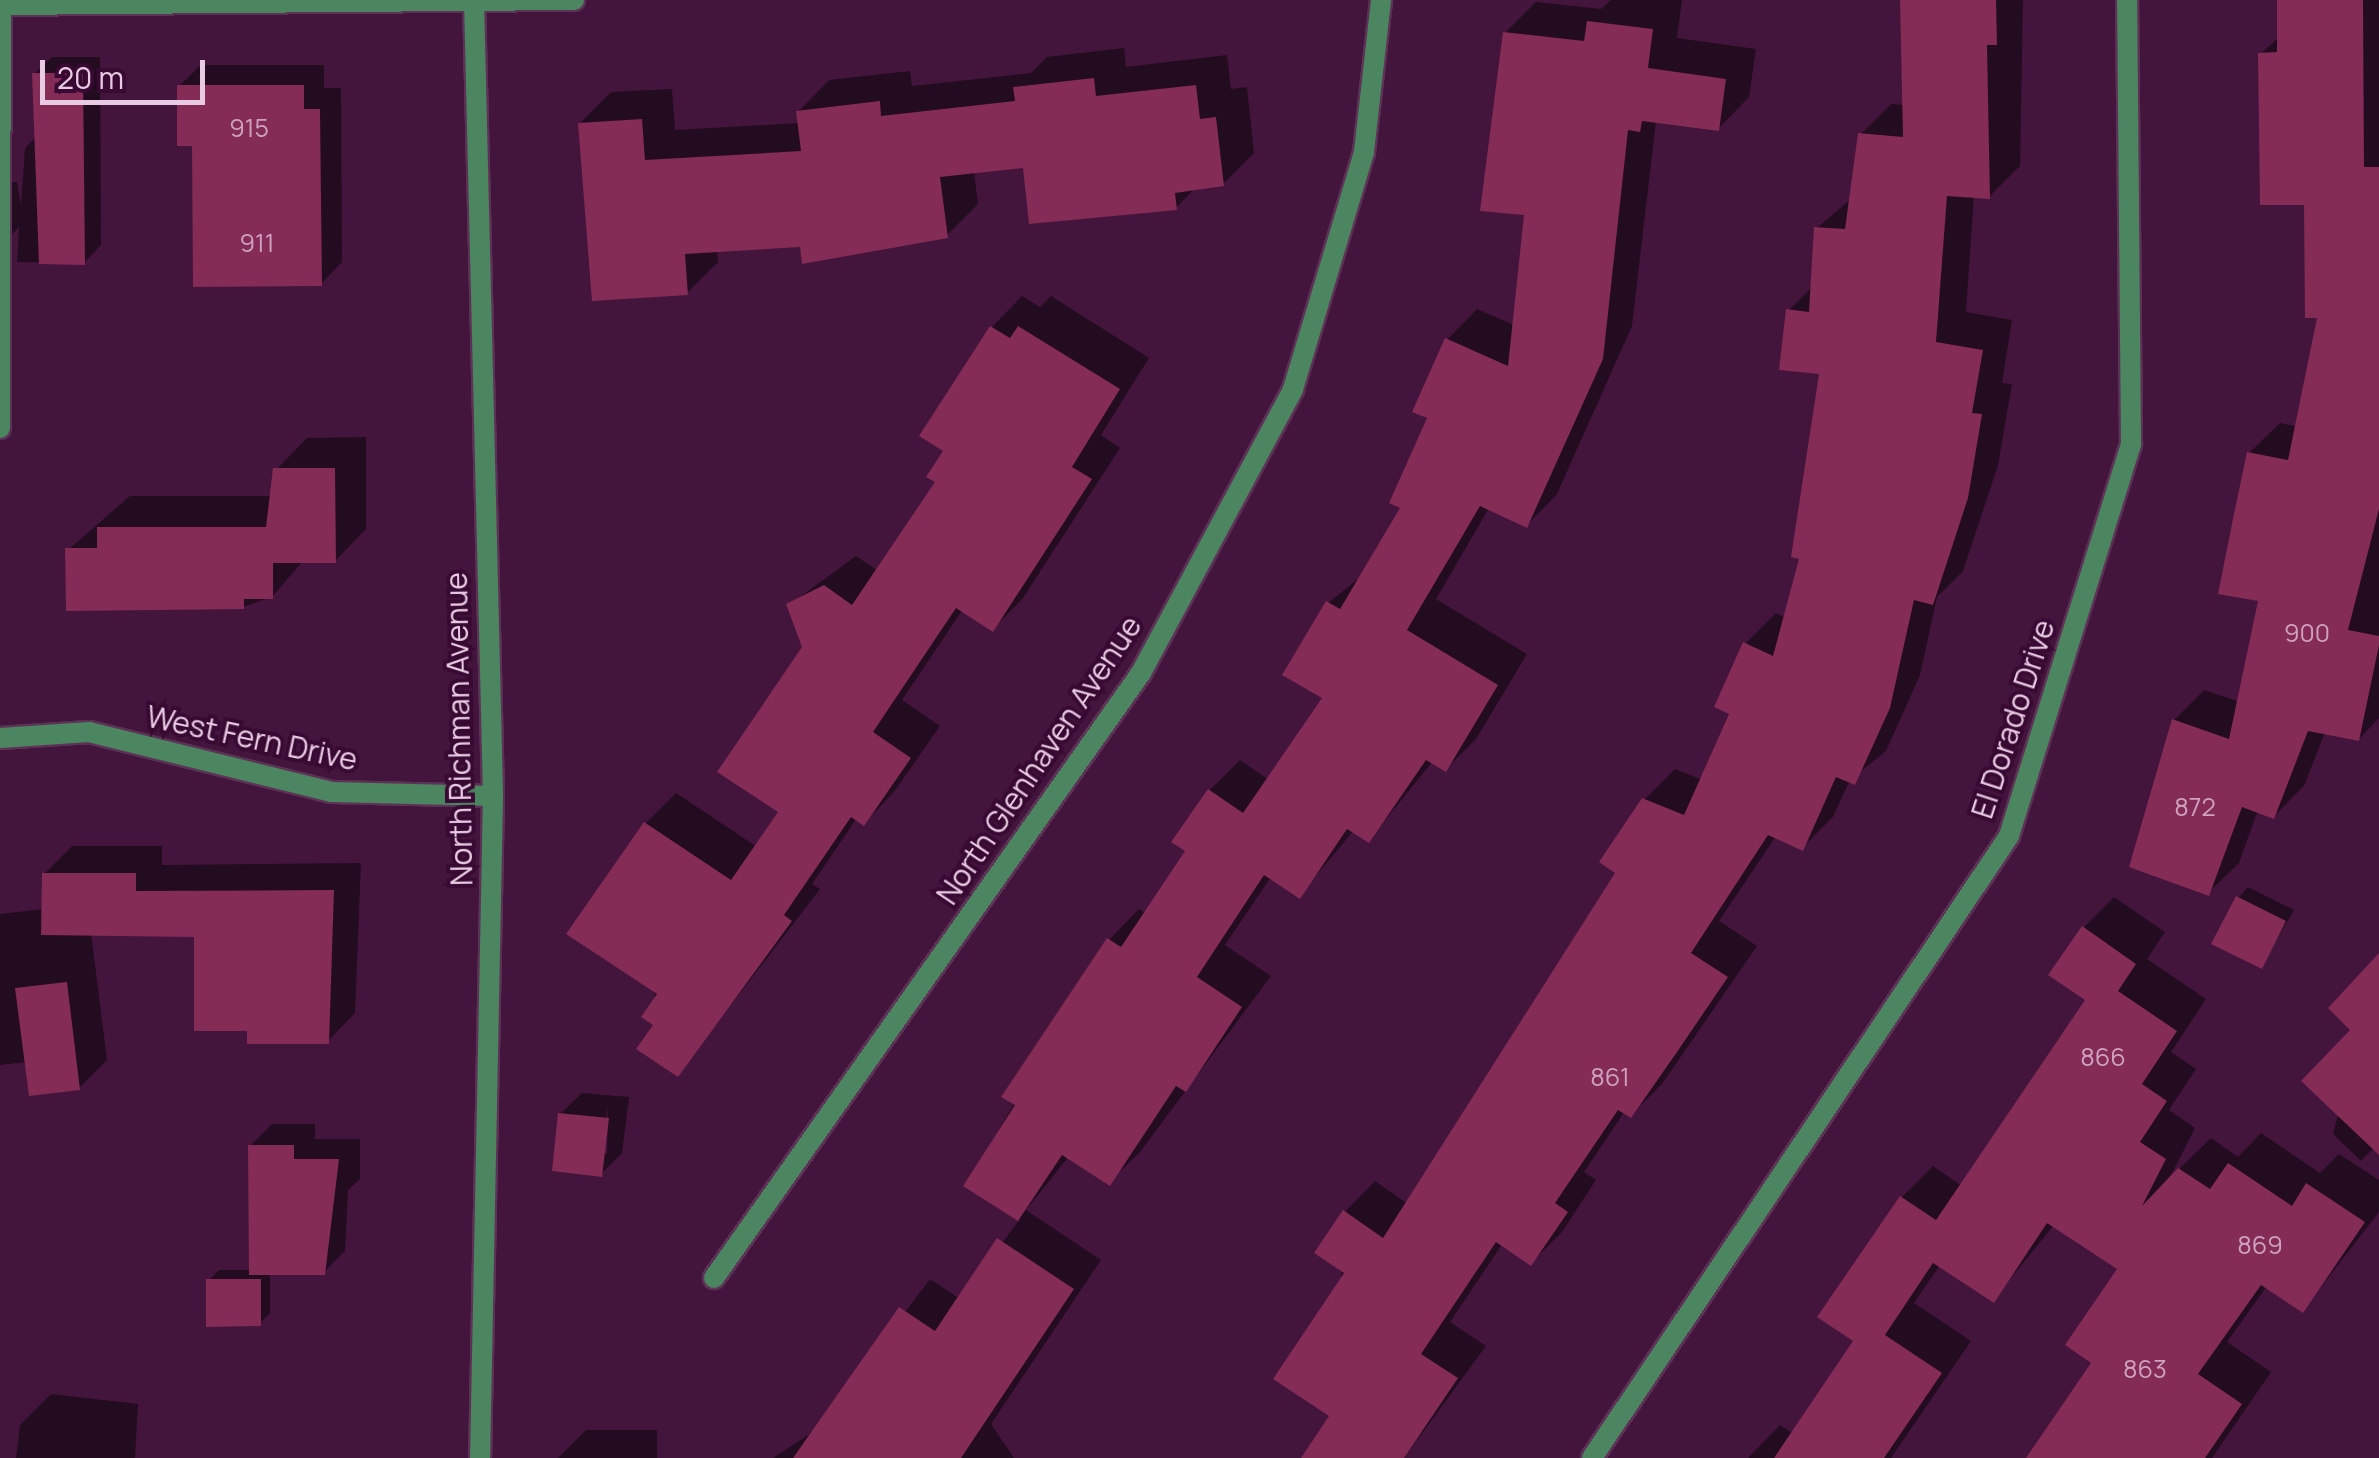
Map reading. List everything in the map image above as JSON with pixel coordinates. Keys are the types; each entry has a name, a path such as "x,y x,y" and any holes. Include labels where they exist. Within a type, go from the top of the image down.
{"street":[{"path":"0,428 0,5 574,0"},
{"name":"North Glenhaven Avenue","path":"714,1278 1141,673 1293,389 1364,152 1381,0"},
{"name":"El Dorado Drive","path":"1592,1458 2010,836 2131,444 2127,0"},
{"name":"North Richman Avenue","path":"474,3 493,796 480,1458"},
{"name":"West Fern Drive","path":"0,738 89,732 332,792 493,796"}],"building":[{"path":"1900,0 1996,0 1997,45 1987,45 1990,199 1947,196 1936,342 1983,350 1972,413 1982,414 1968,498 1933,605 1914,600 1890,708 1855,785 1836,777 1803,851 1768,835 1691,953 1728,977 1631,1118 1618,1110 1555,1203 1568,1212 1531,1266 1496,1242 1421,1354 1458,1378 1404,1458 1301,1458 1329,1416 1273,1379 1344,1273 1314,1253 1343,1210 1383,1238 1615,873 1599,862 1642,798 1684,815 1729,714 1714,707 1743,642 1773,656 1799,559 1791,557 1819,374 1779,370 1786,309 1809,312 1814,227 1845,229 1858,133 1903,137"},
{"path":"2277,0 2363,0 2364,167 2379,167 2379,509 2348,630 2379,636 2379,645 2359,741 2308,731 2274,819 2242,807 2209,896 2129,867 2172,719 2229,739 2258,601 2218,594 2234,514 2247,452 2288,460 2317,318 2305,318 2304,205 2260,205 2258,53 2277,52"},
{"path":"1587,21 1653,29 1648,68 1726,79 1719,131 1642,121 1640,132 1628,130 1603,359 1527,528 1480,506 1407,630 1498,685 1446,772 1426,760 1369,843 1347,829 1300,899 1264,875 1197,977 1242,1007 1186,1092 1176,1086 1110,1186 1062,1155 1018,1221 963,1186 1015,1105 1001,1097 1107,938 1121,947 1185,851 1171,842 1208,789 1243,813 1322,698 1282,675 1326,601 1340,609 1400,508 1389,503 1427,418 1412,412 1445,338 1508,366 1524,215 1480,211 1503,32 1584,41"},
{"path":"32,73 83,73 85,265 39,264"},
{"path":"1094,78 1096,96 1196,85 1200,119 1216,117 1224,186 1175,193 1177,210 1029,224 1023,168 940,177 948,238 802,264 800,247 685,254 688,295 592,301 578,123 642,119 645,160 801,151 796,111 880,101 881,116 1015,101 1013,87"},
{"path":"177,85 304,85 304,109 320,109 322,286 193,287 192,146 177,146"},
{"path":"990,326 1010,338 1018,326 1120,389 1072,467 1092,479 993,632 956,608 873,732 911,758 864,826 851,817 784,915 792,921 678,1077 636,1049 653,1025 641,1017 657,994 566,934 644,822 731,880 778,812 717,772 802,647 786,604 824,585 852,605 935,482 926,477 943,451 919,436"},
{"path":"273,468 335,468 336,563 273,563 273,599 244,599 244,609 66,611 65,548 97,548 97,527 266,527"},
{"path":"42,873 136,873 136,891 334,890 329,1044 247,1044 247,1031 194,1031 194,937 41,935"},
{"path":"2236,896 2286,921 2262,969 2211,944"},
{"path":"2082,926 2136,964 2118,991 2177,1031 2142,1084 2167,1101 2140,1142 2166,1159 2142,1206 2178,1168 2210,1189 2228,1163 2292,1206 2306,1183 2365,1222 2303,1313 2261,1285 2198,1374 2242,1404 2205,1458 2026,1458 2091,1363 2065,1345 2117,1269 2047,1223 1994,1303 1933,1263 1885,1335 1942,1373 1884,1458 1774,1458 1853,1341 1817,1317 1900,1196 1936,1220 2085,1000 2048,975"},
{"path":"2379,953 2379,1155 2301,1081 2350,1030 2328,1008"},
{"path":"67,982 80,1090 29,1096 15,988"},
{"path":"558,1113 609,1118 602,1177 552,1171"},
{"path":"248,1145 294,1145 294,1159 339,1159 325,1275 249,1275"},
{"path":"997,1238 1074,1289 961,1458 793,1458 899,1307 935,1331"},
{"path":"206,1279 261,1279 261,1326 206,1327"}]}
